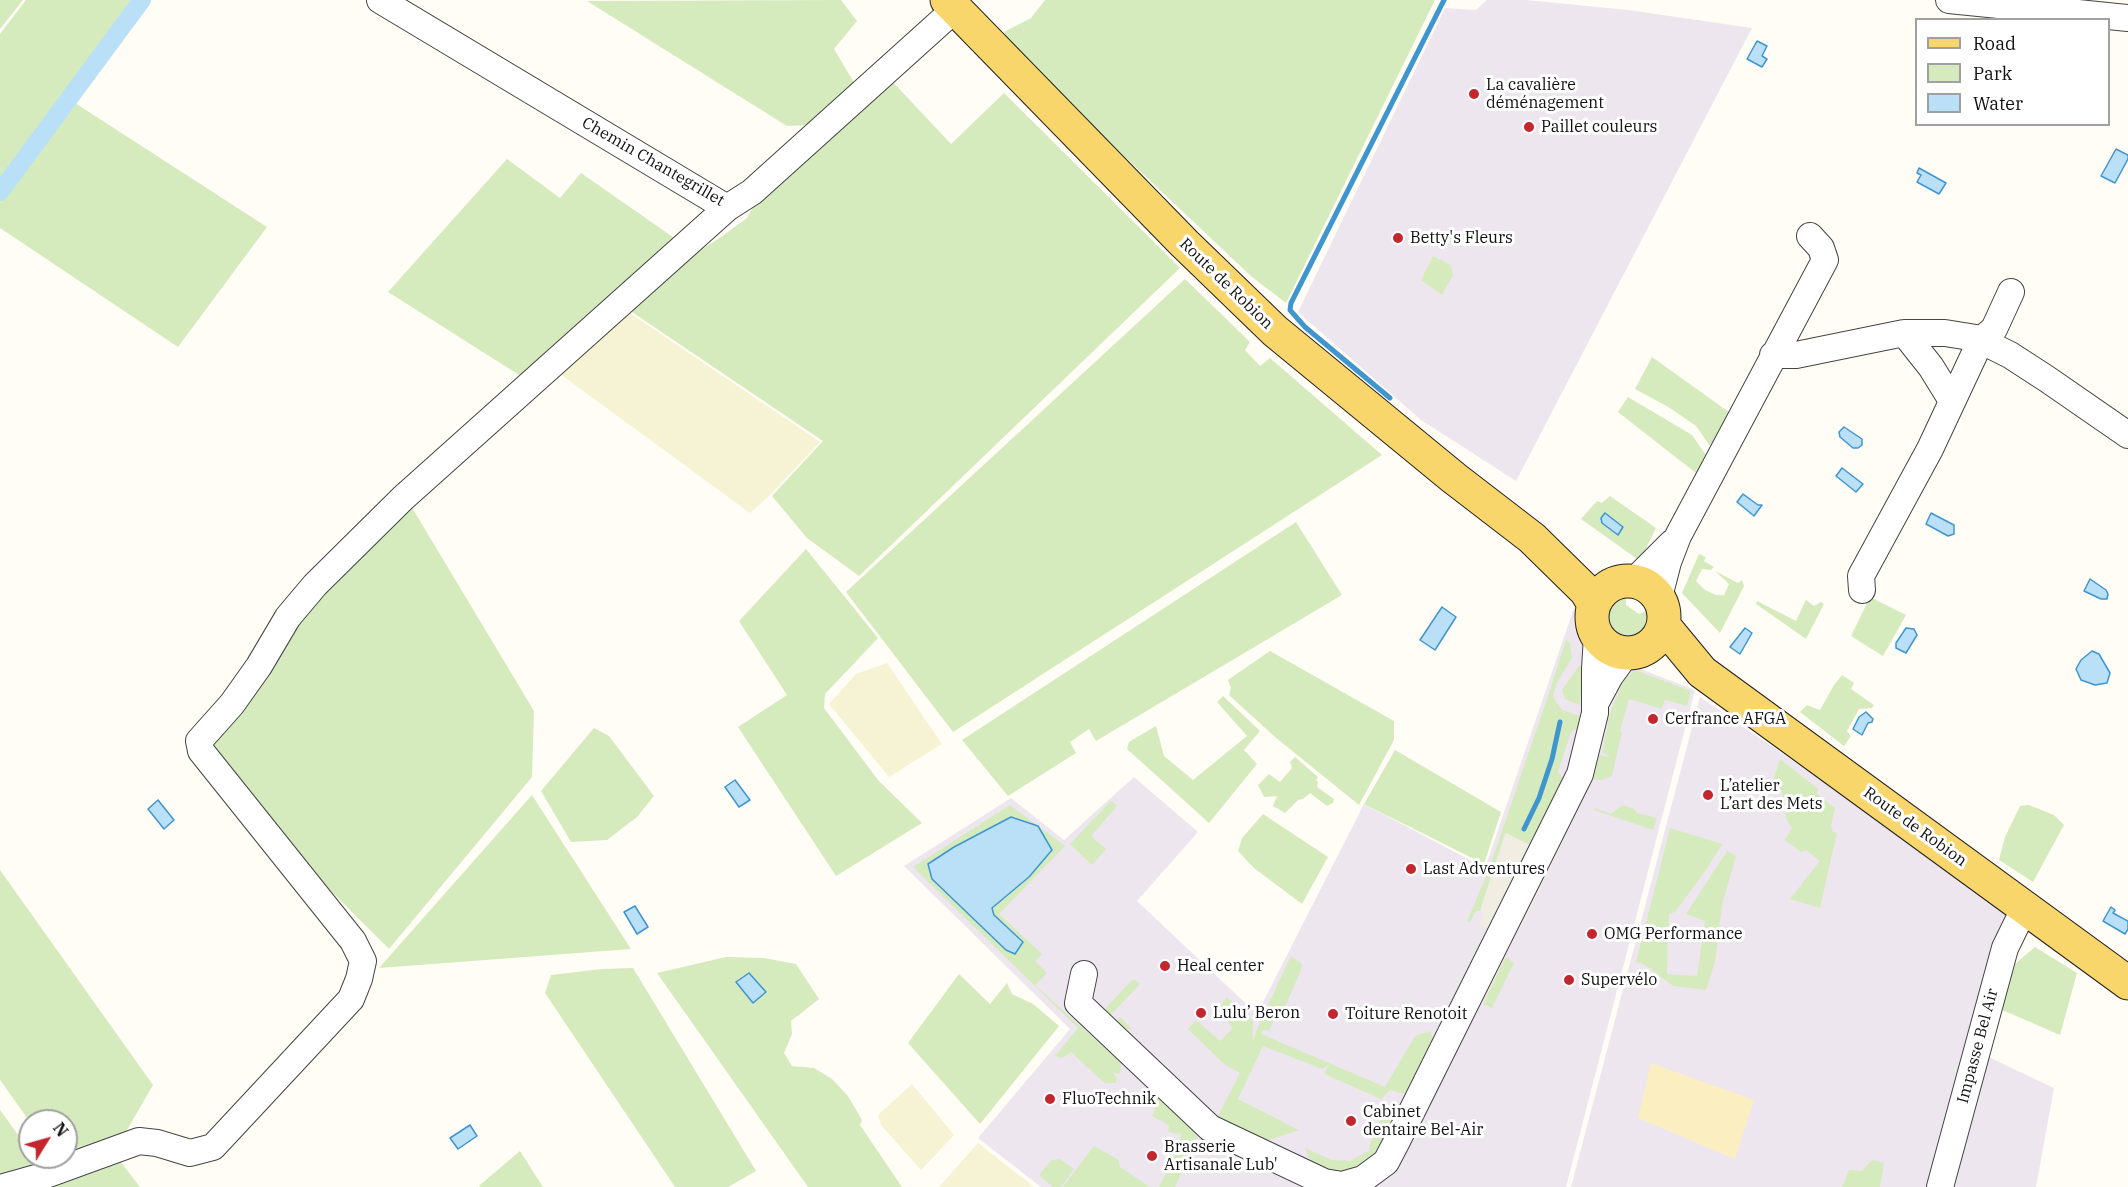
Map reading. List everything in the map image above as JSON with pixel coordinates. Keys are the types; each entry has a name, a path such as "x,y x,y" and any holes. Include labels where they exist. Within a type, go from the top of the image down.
{"main road":[{"name":"Route de Robion","path":"951,4 1184,243 1275,331 1454,478 1532,538 1641,615 1702,672 2128,983"},
{"name":"Route de Robion","path":"1532,538 1586,591 1594,604"},
{"path":"1608,587 1641,615 1615,651 1597,636 1592,621 1594,604 1608,587"}],"street":[{"name":"Chemin Chantegrillet","path":"380,0 727,208 752,192 951,4"},
{"path":"1949,0 2128,18"},
{"path":"4,1187 43,1176 139,1141 157,1143 190,1153 213,1147 351,999 363,961 353,941 201,751 199,741 232,704 260,666 288,617 315,585 403,498 727,208"},
{"path":"1596,703 1668,562 1678,536 1825,260 1821,248 1810,236"},
{"path":"1862,590 1861,576 1930,449 1981,340 1994,329 2011,292"},
{"path":"1773,355 1796,355 1904,333 1945,333 1981,340 2047,379 2128,435"},
{"path":"1904,333 1931,367 1952,401"},
{"path":"1084,974 1078,1003 1210,1128 1324,1182 1342,1185 1363,1179 1386,1162 1580,774 1588,748 1596,703 1594,669 1597,636"},
{"name":"Impasse Bel Air","path":"1940,1187 2005,948 2025,907"}],"shaded area":[{"path":"1487,0 1526,0 1628,10 1752,28 1516,481 1421,420 1298,312 1445,8 1476,10"},
{"path":"624,309 820,442 750,513 556,371"},
{"path":"1576,602 1591,650 1695,690 1566,1187 1041,1187 978,1138 1070,1029 904,866 1011,798 1064,840 1134,777 1198,832 1137,901 1257,1014 1364,804 1485,868"},
{"path":"887,663 942,744 889,777 829,704 856,674"},
{"path":"1700,697 1869,813 2020,921 1982,1054 2054,1088 2036,1187 1571,1187"},
{"path":"1564,829 1568,831 1529,910 1525,912 1527,915 1510,944 1496,977 1478,1008 1473,1007"},
{"path":"1506,833 1534,847 1492,930 1479,924 1484,914 1480,911"},
{"path":"912,1084 954,1135 921,1170 881,1125 878,1115"},
{"path":"978,1143 1034,1187 939,1187"}],"green space":[{"path":"0,0 23,0 0,29"},
{"path":"26,0 135,0 0,183 0,34"},
{"path":"841,0 857,21 834,49 856,86 813,125 787,126 587,1"},
{"path":"1045,0 1435,0 1286,303 1252,277 1016,54 1004,32 1031,18"},
{"path":"890,79 951,144 1004,93 1180,268 859,576 807,538 772,496 823,441 626,308 674,267 747,218 762,191"},
{"path":"75,103 267,227 178,347 0,228 0,202"},
{"path":"507,159 560,198 581,173 680,242 527,380 388,292"},
{"path":"1433,256 1451,265 1453,275 1442,295 1421,280"},
{"path":"1185,279 1250,342 1245,350 1260,366 1270,358 1382,455 953,732 846,592"},
{"path":"1652,357 1733,415 1715,453 1696,426 1670,408 1635,389"},
{"path":"1628,397 1692,435 1708,458 1701,477 1618,412"},
{"path":"1610,496 1656,528 1640,561 1581,519 1597,501 1602,503"},
{"path":"408,501 534,711 532,777 389,949 298,858 209,748 287,632"},
{"path":"1296,522 1342,595 1096,741 1089,729 1070,742 1076,753 1008,796 962,740"},
{"path":"806,549 878,638 825,694 824,708 878,780 922,823 836,876 738,727 787,695 739,621"},
{"path":"1699,554 1706,557 1704,561 1714,567 1711,570 1702,569 1696,581 1705,590 1716,595 1724,595 1729,584 1715,571 1738,583 1742,580 1744,586 1720,633 1682,593"},
{"path":"1626,597 1626,605 1639,614 1647,611 1644,629 1634,638 1621,638 1609,629 1607,622 1608,610 1612,603"},
{"path":"1870,597 1906,615 1883,656 1851,636"},
{"path":"1806,600 1814,606 1821,602 1824,604 1806,639 1756,604 1757,601 1796,621"},
{"path":"1566,639 1570,643 1572,658 1556,684 1553,697 1562,710 1580,716 1579,721 1583,724 1571,732 1558,772 1563,778 1530,845 1505,833 1480,911 1476,911 1470,922 1467,921 1488,872"},
{"path":"1270,651 1394,721 1394,740 1359,805 1275,737 1229,695 1231,688 1228,680"},
{"path":"1583,665 1580,705 1565,699 1562,690 1579,666"},
{"path":"1635,670 1691,691 1687,706 1665,700 1662,709 1629,699 1620,731 1622,732 1612,776 1602,780 1593,779 1600,755 1608,757 1609,755 1602,753 1610,713 1622,684"},
{"path":"1842,675 1854,683 1851,689 1874,705 1872,708 1859,709 1847,731 1851,736 1844,746 1800,712 1807,705 1820,710"},
{"path":"1223,696 1260,731 1244,750 1257,764 1209,823 1127,749 1129,742 1156,726 1164,756 1193,780 1247,736 1217,702"},
{"path":"594,728 609,736 654,796 637,817 607,840 571,842 541,791"},
{"path":"1395,750 1501,812 1484,864 1364,804"},
{"path":"1295,757 1318,777 1317,787 1334,799 1333,803 1327,806 1310,793 1298,800 1285,813 1273,806 1277,796 1264,797 1258,785 1269,774 1280,782 1292,768 1290,762"},
{"path":"1780,759 1818,789 1817,794 1835,808 1831,826 1833,832 1837,833 1820,908 1790,899 1820,861 1806,850 1801,852 1785,840 1792,828 1786,818 1782,791 1773,781"},
{"path":"532,795 631,949 379,968"},
{"path":"1111,801 1117,806 1091,836 1106,849 1092,865 1070,844"},
{"path":"1010,805 1065,846 999,914 1042,954 1035,961 1047,973 1035,985 1121,1063 1120,1074 1112,1072 1117,1078 1116,1083 1106,1083 1101,1080 1071,1052 1062,1058 1055,1056 1078,1028 913,867"},
{"path":"1622,805 1633,808 1637,813 1657,818 1653,830 1594,810 1594,808 1611,814"},
{"path":"2029,805 2054,815 2064,825 2033,882 1999,860 2005,837 2020,806"},
{"path":"1263,814 1328,857 1302,904 1254,868 1238,851 1242,838"},
{"path":"1670,828 1722,844 1675,912 1669,914 1667,974 1697,976 1705,921 1686,914 1727,851 1736,856 1722,905 1715,962 1706,990 1673,986 1642,963 1636,962"},
{"path":"0,870 153,1085 120,1142 78,1157 78,1109 21,1109 0,1080"},
{"path":"2035,947 2077,973 2060,1035 2000,1009 2015,964"},
{"path":"1291,956 1302,964 1301,970 1285,1007 1280,1006 1269,1031 1263,1030 1261,1034 1385,1087 1415,1036 1430,1031 1435,1044 1408,1095 1390,1090 1381,1099 1324,1074 1329,1065 1322,1069 1263,1046 1238,1099 1299,1130 1266,1141 1217,1118 1240,1073 1224,1064 1188,1029 1196,1020 1220,1041 1233,1028 1217,1009 1227,997 1253,1021 1253,1041"},
{"path":"726,957 764,958 796,964 819,999 791,1021 792,1034 784,1053 792,1066 814,1068 832,1079 848,1096 862,1120 860,1125 902,1187 808,1187 657,973"},
{"path":"1506,957 1514,963 1492,1008 1483,1004"},
{"path":"633,968 756,1171 728,1187 675,1187 545,993 551,975"},
{"path":"959,974 990,1004 1007,983 1012,994 1033,1004 1059,1026 980,1124 908,1043"},
{"path":"1135,980 1140,984 1108,1018 1115,1023 1120,1017 1132,1029 1117,1029 1099,1015 1131,981"},
{"path":"1161,1094 1198,1137 1175,1187 1159,1187 1179,1147 1181,1134 1168,1132 1169,1125 1152,1116 1155,1109 1150,1104"},
{"path":"0,1110 18,1135 18,1169 35,1169 0,1180"},
{"path":"1383,1114 1394,1120 1372,1158 1361,1167 1345,1172 1328,1171 1311,1163 1305,1148 1332,1160 1350,1161 1370,1150 1369,1146"},
{"path":"1094,1146 1119,1160 1120,1167 1150,1187 1063,1187"},
{"path":"520,1151 543,1187 479,1187 480,1185"},
{"path":"117,1157 140,1187 24,1187"},
{"path":"1060,1159 1074,1169 1061,1187 1053,1187 1039,1175 1052,1160"},
{"path":"1872,1160 1884,1163 1880,1187 1842,1187 1849,1170 1862,1171"}],"sand":[{"path":"1651,1063 1754,1100 1735,1159 1638,1118"}],"water":[{"path":"1757,41 1767,46 1762,56 1767,59 1762,67 1747,59"},
{"path":"2116,149 2128,155 2128,159 2115,183 2101,176"},
{"path":"1919,168 1946,183 1939,194 1917,182 1921,175 1917,173"},
{"path":"1844,427 1862,439 1862,445 1853,448 1840,437 1839,432"},
{"path":"1842,468 1863,484 1856,492 1836,476"},
{"path":"1743,494 1758,505 1762,505 1754,516 1737,502"},
{"path":"1605,513 1623,527 1618,535 1602,523 1601,518"},
{"path":"1931,513 1954,525 1954,534 1948,536 1926,524"},
{"path":"2090,579 2106,590 2107,599 2101,599 2084,591"},
{"path":"1442,607 1456,617 1435,650 1420,640"},
{"path":"1745,628 1752,633 1740,654 1730,647"},
{"path":"1906,628 1914,629 1917,635 1906,653 1896,648 1896,643"},
{"path":"2092,651 2099,654 2110,673 2107,683 2095,685 2081,680 2076,669 2081,660"},
{"path":"1866,712 1873,719 1868,723 1862,735 1853,729 1859,717"},
{"path":"735,780 750,800 739,807 725,787"},
{"path":"158,800 174,820 164,829 148,809"},
{"path":"1011,817 1038,826 1052,850 1029,877 992,908 994,915 1023,942 1015,954 1006,950 932,879 928,864 954,847"},
{"path":"635,906 648,927 637,934 624,912"},
{"path":"2111,907 2115,910 2113,913 2128,921 2125,934 2103,921"},
{"path":"749,973 766,992 753,1003 736,982"},
{"path":"470,1125 477,1136 458,1149 450,1138"}],"waterway":[{"path":"0,192 142,0"},
{"path":"1390,398 1305,327 1290,310 1291,303 1444,0"},
{"path":"1524,829 1539,798 1552,759 1560,722"}],"place":[{"name":"La cavalière déménagement","path":"1474,94"},
{"name":"Paillet couleurs","path":"1529,127"},
{"name":"Betty's Fleurs","path":"1398,238"},
{"name":"Cerfrance AFGA","path":"1653,719"},
{"name":"L’atelier L’art des Mets","path":"1708,795"},
{"name":"Last Adventures","path":"1411,869"},
{"name":"OMG Performance","path":"1592,934"},
{"name":"Heal center","path":"1165,966"},
{"name":"Supervélo","path":"1569,980"},
{"name":"Lulu’ Beron","path":"1201,1013"},
{"name":"Toiture Renotoit","path":"1333,1014"},
{"name":"FluoTechnik","path":"1050,1099"},
{"name":"Cabinet dentaire Bel-Air","path":"1351,1121"},
{"name":"Brasserie Artisanale Lub'","path":"1152,1156"}]}
